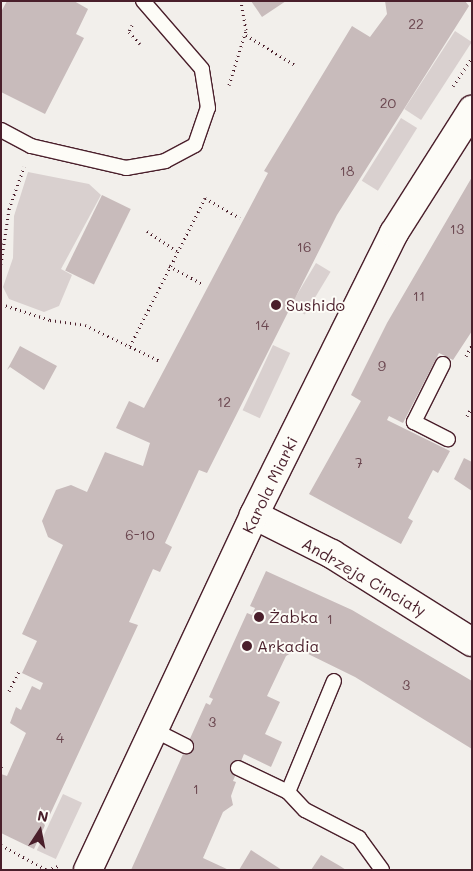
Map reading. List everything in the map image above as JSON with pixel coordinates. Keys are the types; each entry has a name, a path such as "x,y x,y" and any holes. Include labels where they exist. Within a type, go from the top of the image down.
{"street":[{"name":"Karola Miarki","path":"88,870 254,515 394,233 472,110"},
{"name":"Andrzeja Cinciały","path":"254,515 332,554 472,642"}],"lane":[{"path":"1,130 31,146 126,168 165,161 195,144 208,108 202,69 143,1"},
{"path":"444,364 414,422 448,440"},
{"path":"288,792 334,681"},
{"path":"154,730 186,746"},
{"path":"238,768 288,792 305,810 359,838 382,870"}],"path":[{"path":"228,90 246,35 240,1"},
{"path":"129,32 140,44"},
{"path":"246,35 295,65"},
{"path":"1,264 9,209 31,146"},
{"path":"130,346 204,198 240,218"},
{"path":"147,230 177,251"},
{"path":"170,266 203,284"},
{"path":"1,304 50,320 85,325 160,361"},
{"path":"467,416 472,407"},
{"path":"9,691 19,671"},
{"path":"1,846 47,870 58,866"}],"shaded area":[{"path":"455,31 472,42 421,120 404,109"},
{"path":"401,118 417,128 378,191 362,181"},
{"path":"28,172 89,184 101,195 61,269 72,275 59,306 44,312 9,299 3,287 13,258 14,216"},
{"path":"316,263 331,272 305,315 290,306"},
{"path":"273,345 290,353 260,418 243,410"},
{"path":"63,794 82,803 56,859 37,850"}],"building":[{"path":"7,1 74,1 88,9 76,34 84,38 45,114 1,92 1,12"},
{"path":"251,1 286,1 262,17"},
{"path":"385,1 465,1 469,6 337,215 207,473 199,470 165,543 172,547 160,572 153,569 129,622 138,625 34,849 1,833 1,774 7,776 26,733 10,723 16,707 21,710 32,686 40,690 43,683 22,673 37,641 22,634 63,545 48,537 42,521 56,490 71,485 87,492 105,452 143,466 150,443 116,428 129,401 144,408 268,173 264,171 352,26 370,37 387,14"},
{"path":"472,177 472,331 453,360 439,353 403,423 389,416 387,420 450,451 438,473 433,470 408,518 413,521 401,544 309,494 361,401 351,395 387,323"},
{"path":"102,195 131,209 94,285 65,270"},
{"path":"20,346 57,366 44,390 10,367 7,370"},
{"path":"464,458 472,462 472,491 454,479"},
{"path":"266,571 352,610 472,681 472,749 355,677 298,649 286,656 267,696 280,702 265,734 282,742 271,767 244,754 233,781 236,782 231,796 233,805 223,812 203,858 229,870 131,870 206,703 210,705 213,699 209,697 247,613 252,615 255,608 250,606"},
{"path":"251,850 282,870 239,870"},
{"path":"321,855 340,866 346,870 311,870"}],"place":[{"name":"Sushido","path":"276,305"},
{"name":"Żabka","path":"259,617"},
{"name":"Arkadia","path":"247,646"}]}
